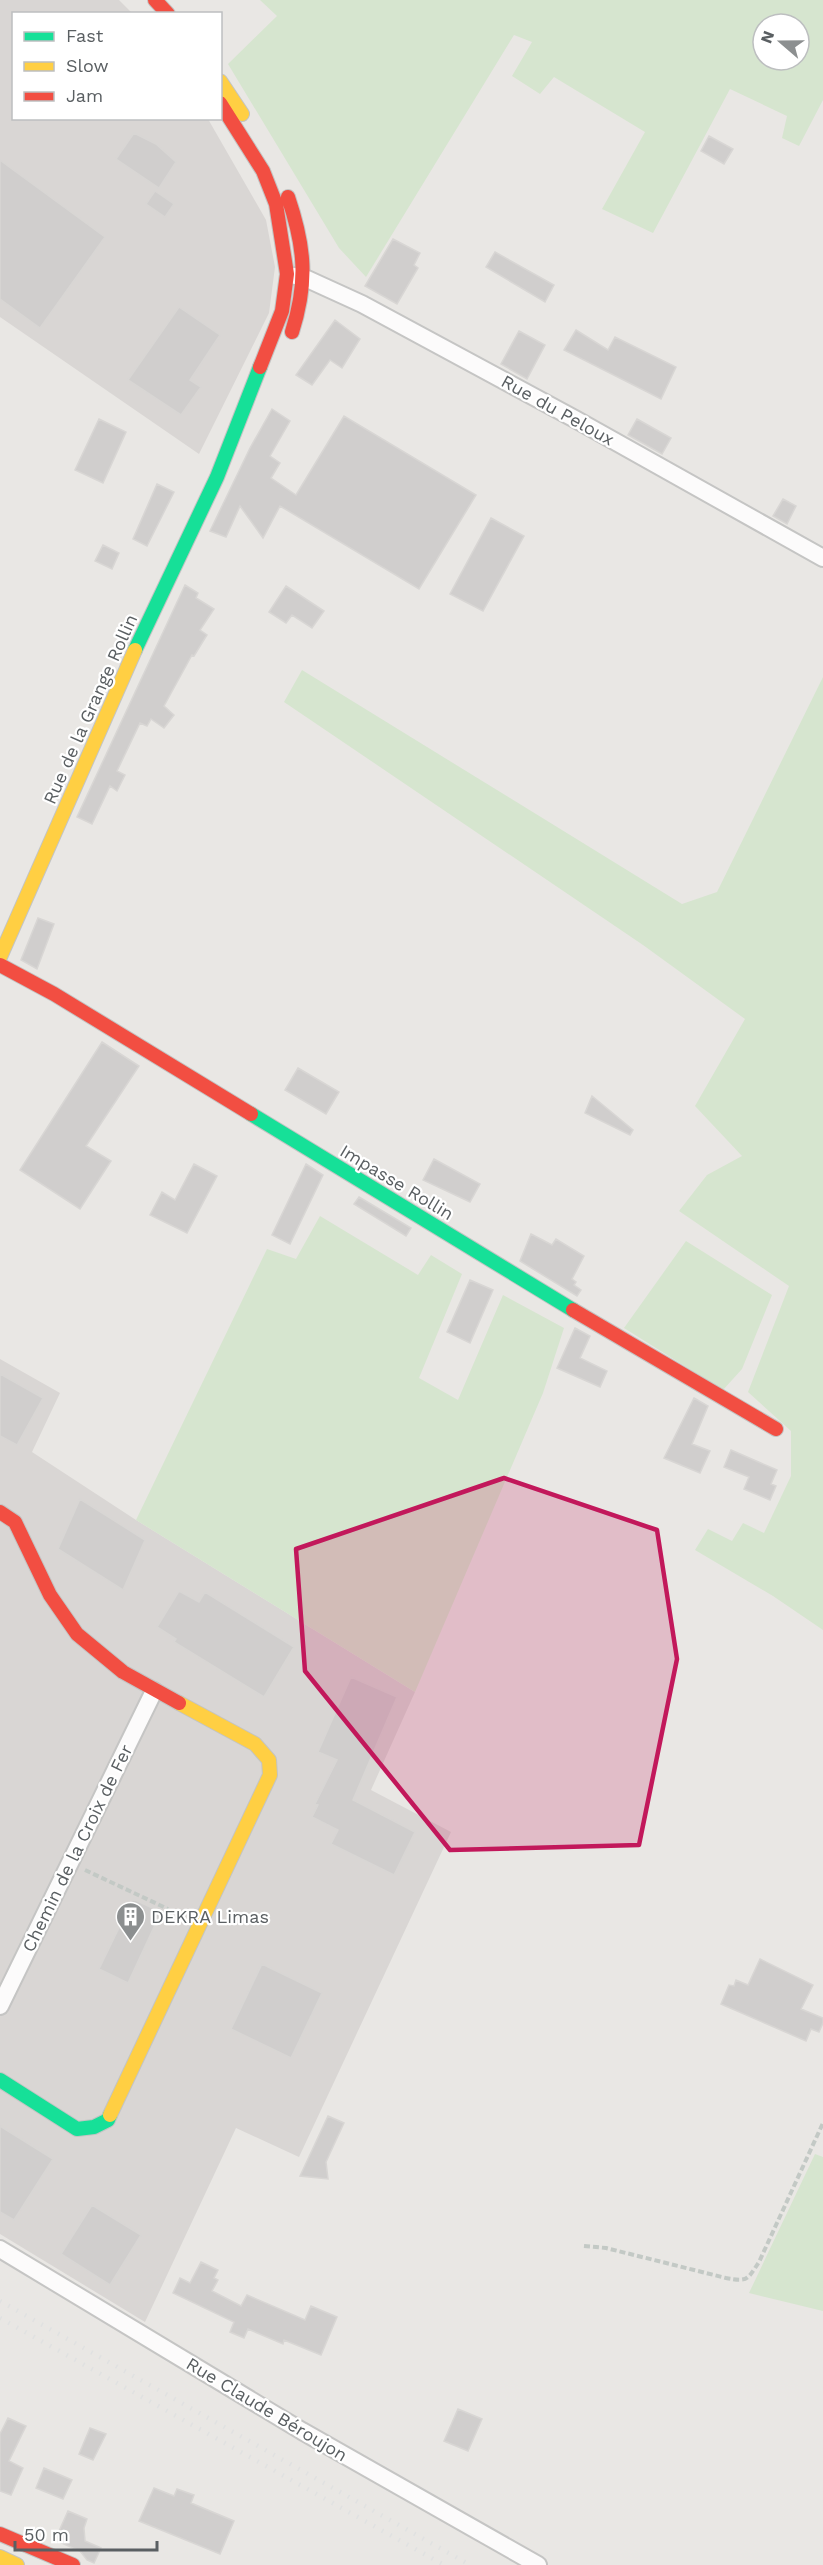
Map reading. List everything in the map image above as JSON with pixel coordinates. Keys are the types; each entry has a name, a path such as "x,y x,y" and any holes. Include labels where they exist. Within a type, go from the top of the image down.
{"street":[{"path":"155,0 166,12"},
{"path":"222,84 276,170 303,242 305,278 296,320 285,350"},
{"name":"Rue de la Grange Rollin","path":"0,957 121,681 216,477 282,311 287,274 276,204 262,171 222,106"},
{"name":"Rue du Peloux","path":"287,274 305,278 382,315 823,558"},
{"name":"Rue de la Grange Rollin","path":"216,477 248,428 263,397"},
{"name":"Impasse Rollin","path":"0,965 54,994 549,1296 776,1429"},
{"path":"0,1512 15,1522 50,1595 77,1634 123,1672 154,1691 255,1744 266,1753 273,1769 108,2120 94,2127 77,2129 0,2080"},
{"name":"Chemin de la Croix de Fer","path":"0,2006 154,1691"},
{"name":"Rue Claude Béroujon","path":"0,2248 302,2431 538,2565"},
{"path":"0,2534 73,2565"},
{"path":"0,2557 17,2565"}],"path":[{"path":"70,1863 168,1909"},
{"path":"584,2246 606,2248 726,2278 741,2281 748,2279 759,2262 823,2123"}],"highlighted area":[{"path":"504,1478 657,1530 677,1659 639,1845 450,1850 305,1671 296,1549"}],"shaded area":[{"path":"0,0 119,0 131,12 12,12 12,120 209,120 266,220 275,267 269,313 199,454 0,317"},
{"path":"0,1359 60,1393 32,1452 136,1520 415,1692 371,1790 451,1832 299,2157 236,2128 145,2322 0,2234"}],"green space":[{"path":"260,0 823,0 823,100 799,146 782,138 787,116 730,89 653,233 602,209 645,132 554,77 540,94 512,76 532,42 514,35 366,277 339,248 228,64 277,16"},
{"path":"302,670 682,904 717,892 823,677 823,1630 773,1596 695,1550 708,1529 732,1541 743,1523 764,1533 791,1476 791,1431 748,1392 789,1286 679,1211 707,1175 742,1156 695,1106 745,1019 643,945 284,702"},
{"path":"320,1216 418,1275 431,1255 462,1274 419,1378 458,1400 503,1295 564,1328 543,1393 415,1692 136,1520 267,1249 296,1259"},
{"path":"686,1241 772,1295 742,1369 723,1390 624,1328"},
{"path":"815,2154 823,2157 823,2311 749,2293"}],"building":[{"path":"134,133 156,144 176,162 159,188 116,159"},
{"path":"709,136 733,149 724,164 701,151"},
{"path":"0,160 105,237 40,328 0,299"},
{"path":"155,191 174,204 165,217 146,204"},
{"path":"393,239 420,253 414,265 418,268 397,304 365,286"},
{"path":"495,252 554,285 545,302 486,267"},
{"path":"179,307 220,335 190,380 201,387 181,415 128,380"},
{"path":"335,320 360,339 342,368 330,360 312,385 296,375"},
{"path":"576,330 608,350 615,337 676,367 661,399 564,350"},
{"path":"519,331 545,345 527,379 501,364"},
{"path":"272,409 290,421 270,456 280,463 271,478 296,495 344,416 476,495 419,589 280,506 263,538 240,506 226,537 210,531 250,448"},
{"path":"99,419 126,432 103,483 75,470"},
{"path":"637,419 671,438 662,454 628,435"},
{"path":"157,484 174,492 147,546 133,539"},
{"path":"783,499 796,506 787,524 773,516"},
{"path":"491,518 524,536 483,611 450,594"},
{"path":"103,545 119,553 112,569 95,561"},
{"path":"185,585 198,593 196,598 214,609 200,630 207,635 194,656 192,655 164,706 174,715 164,728 151,719 147,726 140,723 117,771 125,775 117,791 110,786 92,824 77,817"},
{"path":"286,586 324,611 312,628 292,615 286,623 269,612"},
{"path":"38,918 54,924 37,969 21,960"},
{"path":"102,1042 139,1066 86,1146 111,1161 80,1209 20,1170"},
{"path":"298,1068 339,1092 326,1114 285,1090"},
{"path":"592,1096 633,1130 630,1135 585,1113"},
{"path":"434,1159 480,1184 470,1202 423,1180"},
{"path":"194,1164 217,1176 187,1233 150,1215 162,1192 175,1200"},
{"path":"306,1164 323,1175 290,1244 272,1235"},
{"path":"359,1197 411,1228 406,1236 354,1204"},
{"path":"531,1234 552,1245 556,1239 584,1256 572,1279 576,1282 574,1285 581,1290 577,1296 520,1261"},
{"path":"470,1280 493,1290 470,1343 447,1332"},
{"path":"575,1328 590,1336 580,1358 607,1371 600,1387 557,1368"},
{"path":"0,1374 43,1398 17,1445 0,1436"},
{"path":"694,1398 708,1406 692,1444 710,1451 700,1473 664,1458"},
{"path":"731,1450 777,1470 771,1484 776,1486 770,1500 744,1489 749,1477 724,1467"},
{"path":"80,1499 145,1540 123,1590 58,1549"},
{"path":"179,1591 199,1602 205,1592 294,1647 264,1697 174,1642 176,1639 157,1627"},
{"path":"351,1677 397,1697 353,1800 415,1832 394,1875 331,1844 338,1830 312,1817 318,1805 315,1804 337,1760 318,1752"},
{"name":"DEKRA Limas","path":"133,1899 161,1912 128,1983 99,1969"},
{"path":"760,1959 813,1985 801,2009 823,2018 823,2023 819,2032 811,2029 806,2041 721,2004 729,1985 734,1986 736,1980 748,1985"},
{"path":"262,1964 322,1993 291,2058 231,2029"},
{"path":"328,2116 344,2123 326,2162 328,2179 300,2176"},
{"path":"0,2126 53,2159 14,2220 0,2212"},
{"path":"92,2205 141,2235 110,2285 61,2254"},
{"path":"201,2262 218,2270 214,2278 218,2280 212,2291 241,2306 247,2295 305,2320 311,2306 337,2317 321,2355 284,2340 283,2344 248,2329 244,2338 230,2332 234,2322 173,2293 180,2278 190,2283"},
{"path":"458,2409 482,2419 468,2451 444,2441"},
{"path":"8,2418 26,2426 9,2461 23,2468 11,2495 0,2491 0,2434"},
{"path":"90,2428 106,2434 93,2460 79,2454"},
{"path":"44,2468 72,2480 63,2499 36,2488"},
{"path":"154,2488 174,2496 177,2489 194,2495 191,2503 234,2521 220,2554 139,2521"},
{"path":"68,2511 87,2519 84,2528 85,2541 101,2548 94,2563 87,2560 80,2551 55,2540"}],"railway":[{"path":"0,2301 470,2565"},
{"path":"0,2318 444,2565"}],"traffic: fast":[{"path":"135,650 217,477 260,367"},
{"path":"251,1114 573,1310"},
{"path":"0,2080 77,2129 94,2127 108,2120 110,2115"}],"traffic: slow":[{"path":"222,84 242,114"},
{"path":"0,957 135,650"},
{"path":"110,2115 270,1775 269,1760 255,1744 179,1703"},
{"path":"0,2557 17,2565"}],"traffic: jam":[{"path":"155,0 166,12"},
{"path":"222,106 263,171 276,204 287,274 282,311 260,367"},
{"path":"288,197 298,232 302,264 301,297 292,332"},
{"path":"0,965 54,994 251,1114"},
{"path":"573,1310 776,1429"},
{"path":"0,1512 15,1522 50,1595 77,1634 123,1672 179,1703"},
{"path":"0,2534 73,2565"}],"place":[{"name":"DEKRA Limas","path":"130,1942"}]}
